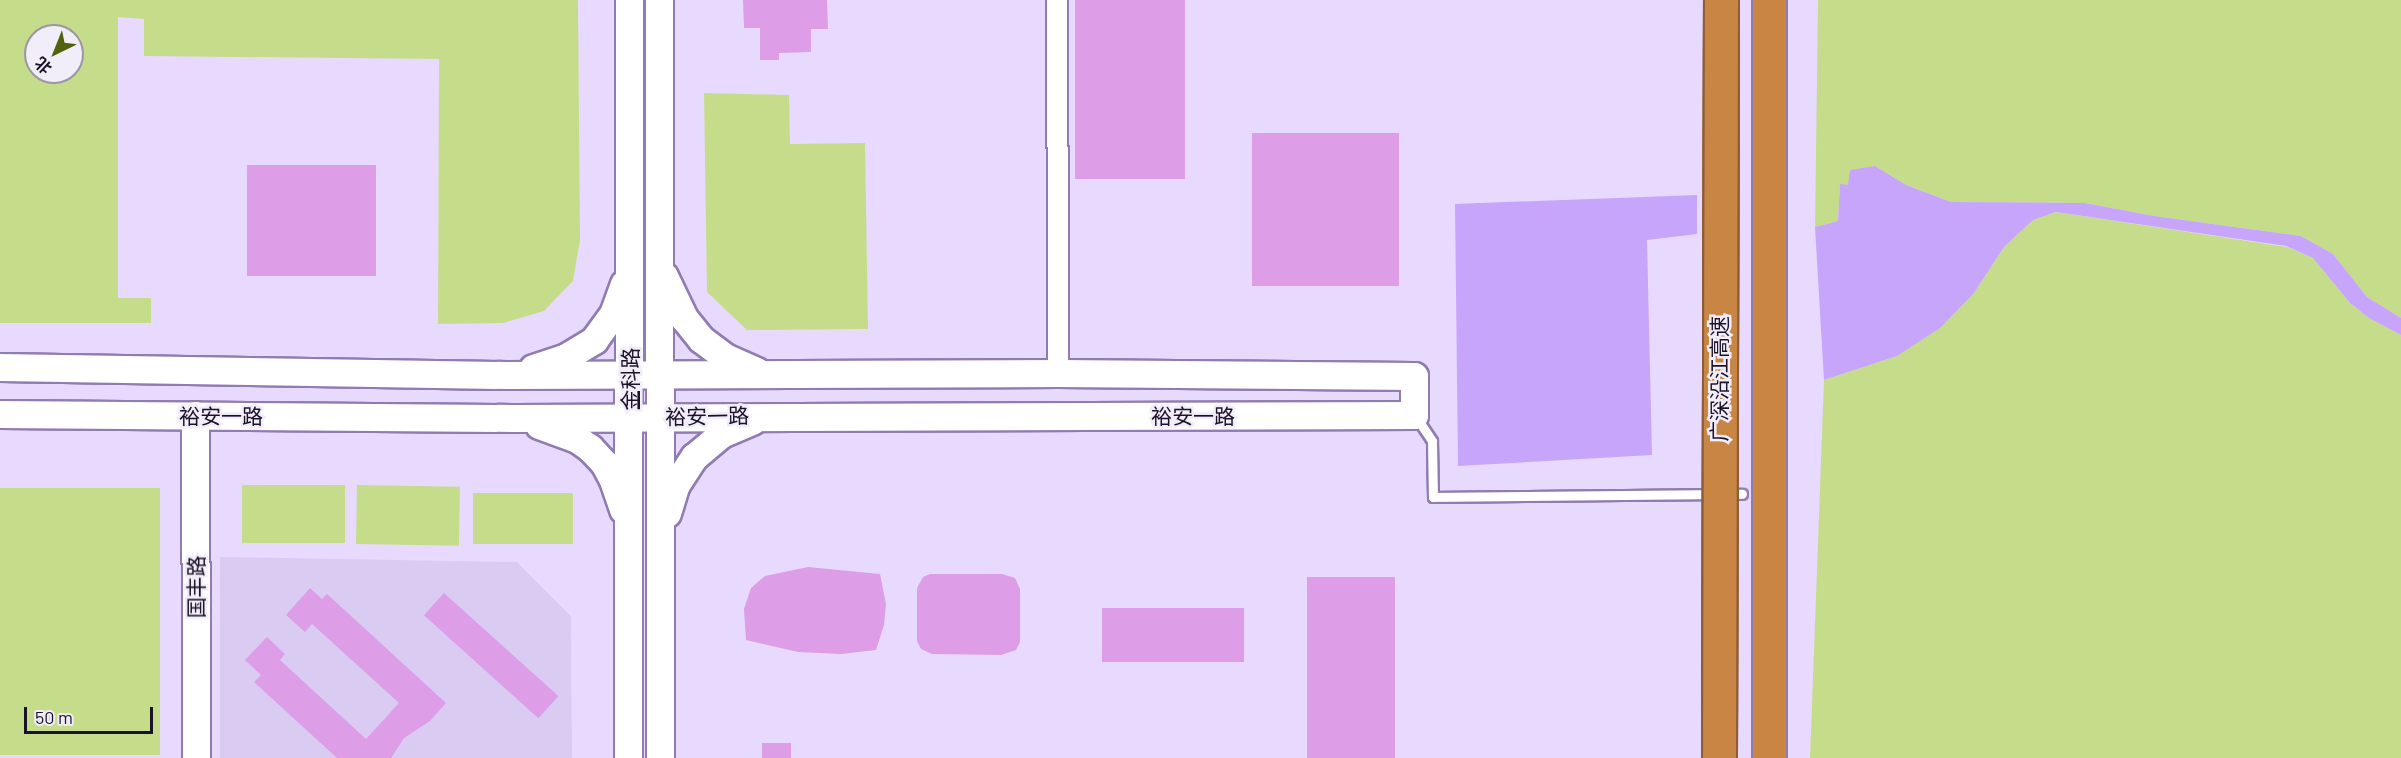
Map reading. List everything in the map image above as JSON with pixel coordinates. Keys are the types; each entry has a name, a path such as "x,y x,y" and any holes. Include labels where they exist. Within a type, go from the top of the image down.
{"highway":[{"name":"广深沿江高速","path":"1719,758 1721,0"},
{"path":"1769,0 1769,758"}],"main road":[{"name":"金科路","path":"628,758 629,0"},
{"name":"金科路","path":"659,0 660,758"},
{"path":"506,375 566,357 594,340 613,314 630,265"},
{"path":"660,269 684,318 700,339 725,357 769,375"},
{"name":"裕安一路","path":"0,367 630,376 1058,373 1414,376 1414,415 768,415 512,418 0,414"},
{"name":"国丰路","path":"195,415 196,758"},
{"path":"661,541 675,486 694,457 736,426 768,415"},
{"path":"512,418 561,431 590,448 604,463 613,480 630,536"}],"street":[{"path":"1057,0 1058,373"}],"lane":[{"path":"1414,415 1432,441 1433,497 1742,494"}],"shaded area":[{"path":"1875,166 1906,185 1951,202 2085,203 2154,216 2301,236 2333,254 2367,297 2401,318 2401,335 2369,318 2350,303 2313,258 2286,246 2056,212 2033,220 2004,247 1974,293 1940,328 1897,356 1824,380 1815,227 1838,221 1840,184 1848,185 1850,170"},
{"path":"1697,195 1697,234 1647,240 1652,455 1458,466 1455,204"},
{"path":"220,557 517,562 571,616 572,758 220,758"}],"green space":[{"path":"0,0 578,0 580,240 573,281 544,311 503,323 438,324 439,59 144,56 144,19 118,17 118,298 151,298 151,323 0,323"},
{"path":"1818,0 2401,0 2401,318 2367,297 2333,254 2301,236 2154,216 2085,203 1951,202 1906,185 1875,166 1848,185 1840,185 1838,221 1815,227"},
{"path":"704,93 789,95 790,144 865,143 868,329 747,330 707,292"},
{"path":"2056,212 2287,247 2313,258 2350,303 2369,318 2401,335 2401,758 1810,758 1824,380 1897,356 1974,293 2004,247 2033,220"},
{"path":"242,485 345,485 345,543 242,543"},
{"path":"357,485 460,487 459,546 356,544"},
{"path":"0,488 160,488 160,755 0,755"},
{"path":"473,493 573,493 573,544 473,544"}],"pier":[{"path":"1698,192 1700,194 1700,234 1697,237"}],"building":[{"path":"743,0 827,0 828,29 811,29 811,52 779,53 779,60 760,60 760,28 744,28"},
{"path":"1075,0 1185,0 1185,179 1075,179"},
{"path":"1252,133 1399,133 1399,286 1252,286"},
{"path":"247,165 376,165 376,276 247,276"},
{"path":"808,567 880,574 886,604 884,625 876,650 841,654 798,652 746,640 744,609 751,588 765,576"},
{"path":"930,574 1002,574 1015,578 1020,589 1020,642 1016,650 1001,655 932,654 921,649 917,641 917,588 923,577"},
{"path":"1307,577 1395,577 1395,758 1307,758"},
{"path":"310,588 322,599 327,594 446,703 430,721 404,738 391,758 337,758 254,682 261,675 245,660 267,637 285,654 280,660 366,739 399,703 312,624 305,632 286,615"},
{"path":"444,593 558,696 538,718 424,615"},
{"path":"1102,608 1244,608 1244,662 1102,662"},
{"path":"762,743 791,743 791,758 762,758"}]}
